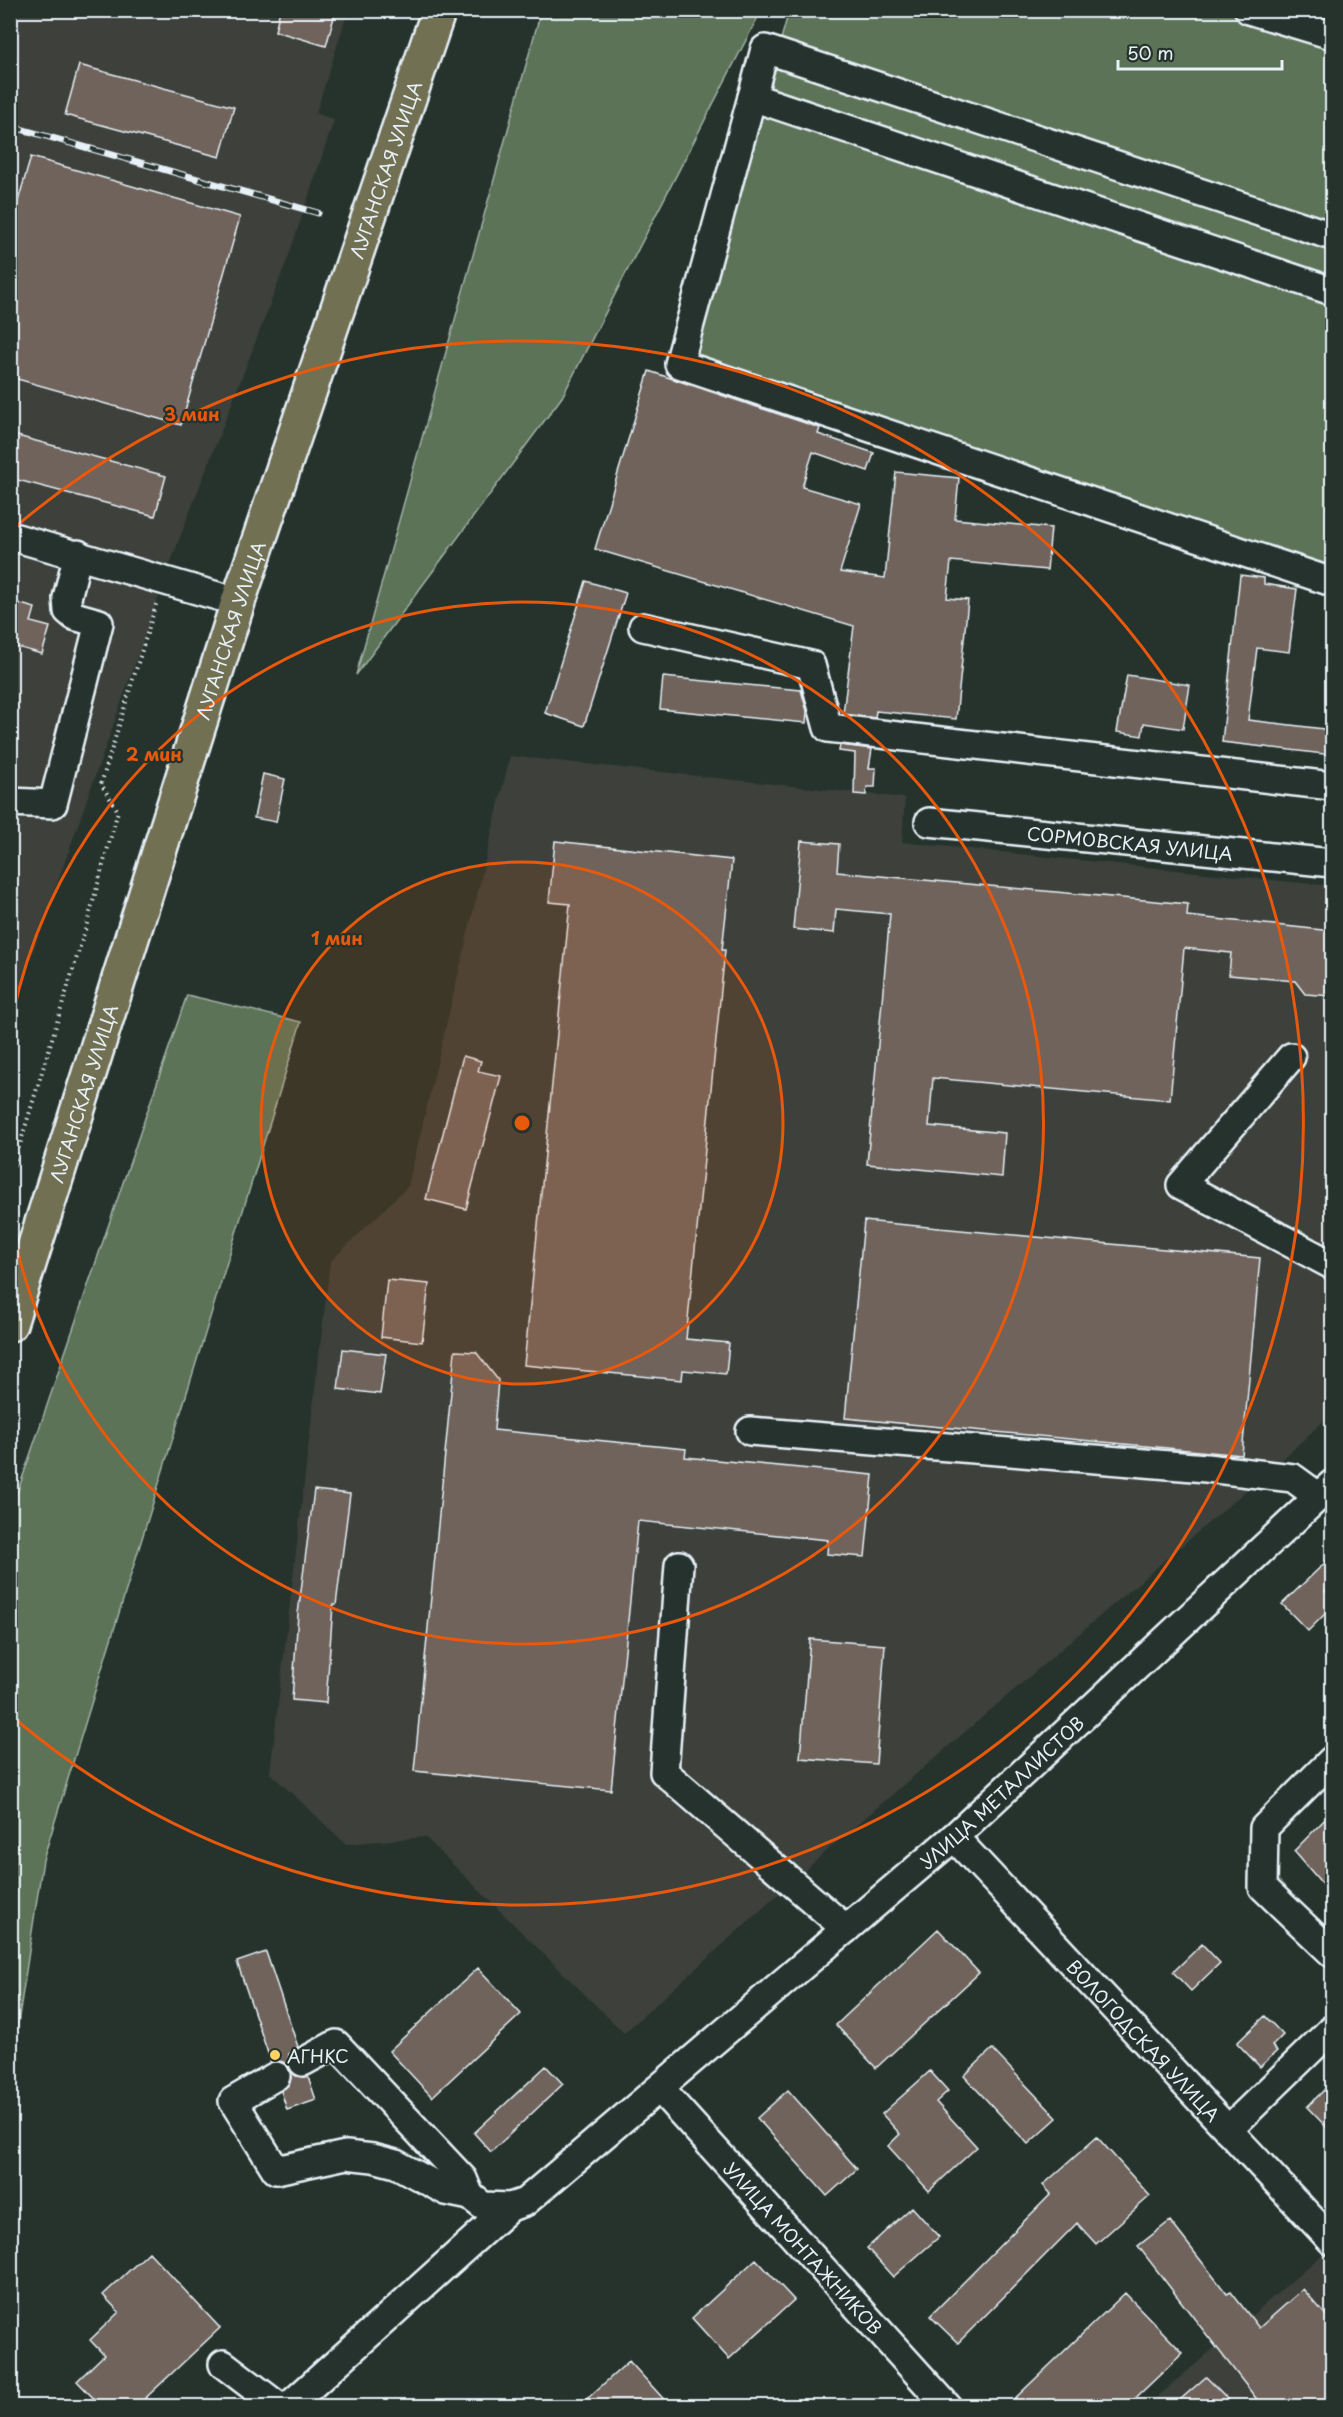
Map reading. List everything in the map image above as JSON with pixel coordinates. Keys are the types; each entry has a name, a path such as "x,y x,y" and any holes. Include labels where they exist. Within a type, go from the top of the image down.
{"highway":[{"name":"ЛУГАНСКАЯ УЛИЦА","path":"10,1324 238,602 439,10"}],"street":[{"path":"1250,10 1332,35"},
{"path":"1332,236 765,49 679,363 1332,582"},
{"path":"752,97 1332,291"},
{"path":"10,536 238,602"},
{"path":"10,802 53,804 99,623 74,616 68,611 66,604 78,554"},
{"path":"643,627 811,664 828,728 1332,786"},
{"name":"СОРМОВСКАЯ УЛИЦА","path":"929,822 1332,863"},
{"path":"1291,1057 1181,1185 1332,1265"},
{"path":"750,1431 1206,1468 1293,1478 1326,1490"},
{"name":"УЛИЦА МЕТАЛЛИСТОВ","path":"289,2406 510,2207 525,2202 537,2193 954,1837 1326,1490"},
{"path":"679,1565 664,1772 846,1929"},
{"path":"1332,1760 1263,1828 1263,1887 1332,1953"},
{"name":"ВОЛОГОДСКАЯ УЛИЦА","path":"954,1837 1332,2241"},
{"path":"1228,2130 1332,2030"},
{"path":"303,2062 336,2044 463,2179 470,2196"},
{"path":"276,2076 233,2102 276,2170 346,2155 373,2158 396,2164 446,2191 470,2196 483,2206 510,2207"},
{"name":"УЛИЦА МОНТАЖНИКОВ","path":"660,2089 947,2406"},
{"path":"223,2364 278,2406"}],"path":[{"path":"10,1177 83,938 118,811 101,784 160,592"}],"shaded area":[{"path":"11,11 348,11 316,113 334,120 289,255 177,545 11,1014"},
{"path":"510,756 905,798 902,842 1332,886 1332,1413 1285,1457 830,1848 624,2033 425,1837 346,1844 270,1773 330,1262 408,1186"},
{"path":"1323,2254 1332,2265 1332,2406 1147,2406"}],"green space":[{"path":"541,11 761,11 562,397 356,675"},
{"path":"789,11 1332,11 1332,577 690,359"},
{"path":"187,995 301,1022 43,1860 11,2069 11,1511"}],"building":[{"path":"280,10 336,10 326,46 275,31"},
{"path":"79,65 234,107 220,157 65,115"},
{"path":"31,157 240,217 181,425 10,377 10,228"},
{"path":"649,371 820,428 818,434 874,453 868,471 813,452 802,487 861,504 840,572 885,578 896,472 959,478 955,519 1051,528 1047,570 951,561 947,598 968,600 956,719 876,711 875,718 843,714 854,626 595,549"},
{"path":"10,434 166,476 155,516 10,478"},
{"path":"1240,575 1264,578 1264,584 1297,589 1289,652 1257,648 1248,720 1332,730 1332,755 1222,742"},
{"path":"586,581 626,593 584,726 545,713"},
{"path":"10,601 35,608 31,622 50,627 42,654 10,645"},
{"path":"1127,675 1190,685 1183,729 1144,723 1142,736 1117,732"},
{"path":"663,677 801,690 807,711 806,723 660,709"},
{"path":"840,745 872,749 869,768 876,768 875,787 867,787 866,795 854,794 855,753 839,751"},
{"path":"263,774 285,779 276,822 254,818"},
{"path":"555,841 732,860 686,1339 729,1343 726,1374 683,1370 682,1380 524,1365 570,904 549,902"},
{"path":"801,841 839,844 837,872 1188,904 1187,916 1332,931 1332,996 1305,994 1295,981 1229,975 1231,953 1184,948 1170,1100 933,1078 929,1126 1005,1133 1002,1177 867,1164 890,914 836,909 834,933 793,929"},
{"path":"463,1056 481,1061 478,1071 501,1076 466,1209 426,1199"},
{"path":"864,1221 1260,1258 1242,1455 845,1418"},
{"path":"387,1280 429,1284 422,1342 381,1337"},
{"path":"343,1349 386,1354 380,1394 338,1389"},
{"path":"455,1351 476,1352 498,1380 494,1430 686,1449 685,1457 873,1475 865,1557 827,1554 828,1540 638,1521 611,1790 414,1771"},
{"path":"314,1490 350,1494 336,1605 333,1605 326,1703 292,1700 298,1614"},
{"path":"1332,1556 1332,1584 1325,1591 1332,1599 1332,1607 1308,1631 1282,1604"},
{"path":"810,1639 885,1645 876,1764 800,1758"},
{"path":"1332,1812 1332,1895 1294,1851"},
{"path":"938,1929 979,1973 876,2068 836,2025"},
{"path":"1202,1944 1220,1963 1191,1991 1173,1972"},
{"path":"266,1952 298,2047 289,2054 288,2067 283,2062 271,2062 237,1962"},
{"path":"478,1968 521,2014 432,2097 389,2051"},
{"path":"1265,2016 1283,2035 1272,2046 1277,2051 1260,2067 1237,2043"},
{"path":"992,2049 1057,2118 1028,2144 964,2076"},
{"path":"546,2066 563,2084 491,2152 474,2133"},
{"path":"291,2071 295,2076 308,2076 316,2100 287,2110 281,2091 290,2083"},
{"path":"930,2071 948,2091 936,2102 977,2147 929,2191 888,2146 900,2134 882,2114"},
{"path":"1332,2082 1332,2133 1307,2107"},
{"path":"788,2090 857,2169 827,2196 757,2118"},
{"path":"1097,2137 1150,2196 1096,2244 1077,2223 958,2343 930,2316 1051,2194 1043,2185"},
{"path":"912,2207 939,2237 893,2277 867,2248"},
{"path":"1170,2221 1227,2294 1231,2292 1259,2328 1303,2289 1332,2322 1332,2393 1318,2406 1262,2406 1138,2246"},
{"path":"149,2252 220,2328 137,2406 101,2406 77,2381 104,2355 90,2340 119,2312 103,2295"},
{"path":"756,2259 794,2300 729,2359 692,2318"},
{"path":"1125,2293 1183,2353 1127,2406 1007,2406"},
{"path":"629,2361 670,2406 579,2406"},
{"path":"1206,2377 1235,2406 1173,2406"}],"railway":[{"path":"10,126 318,213"}],"place":[{"name":"АГНКС","path":"275,2055"}]}
